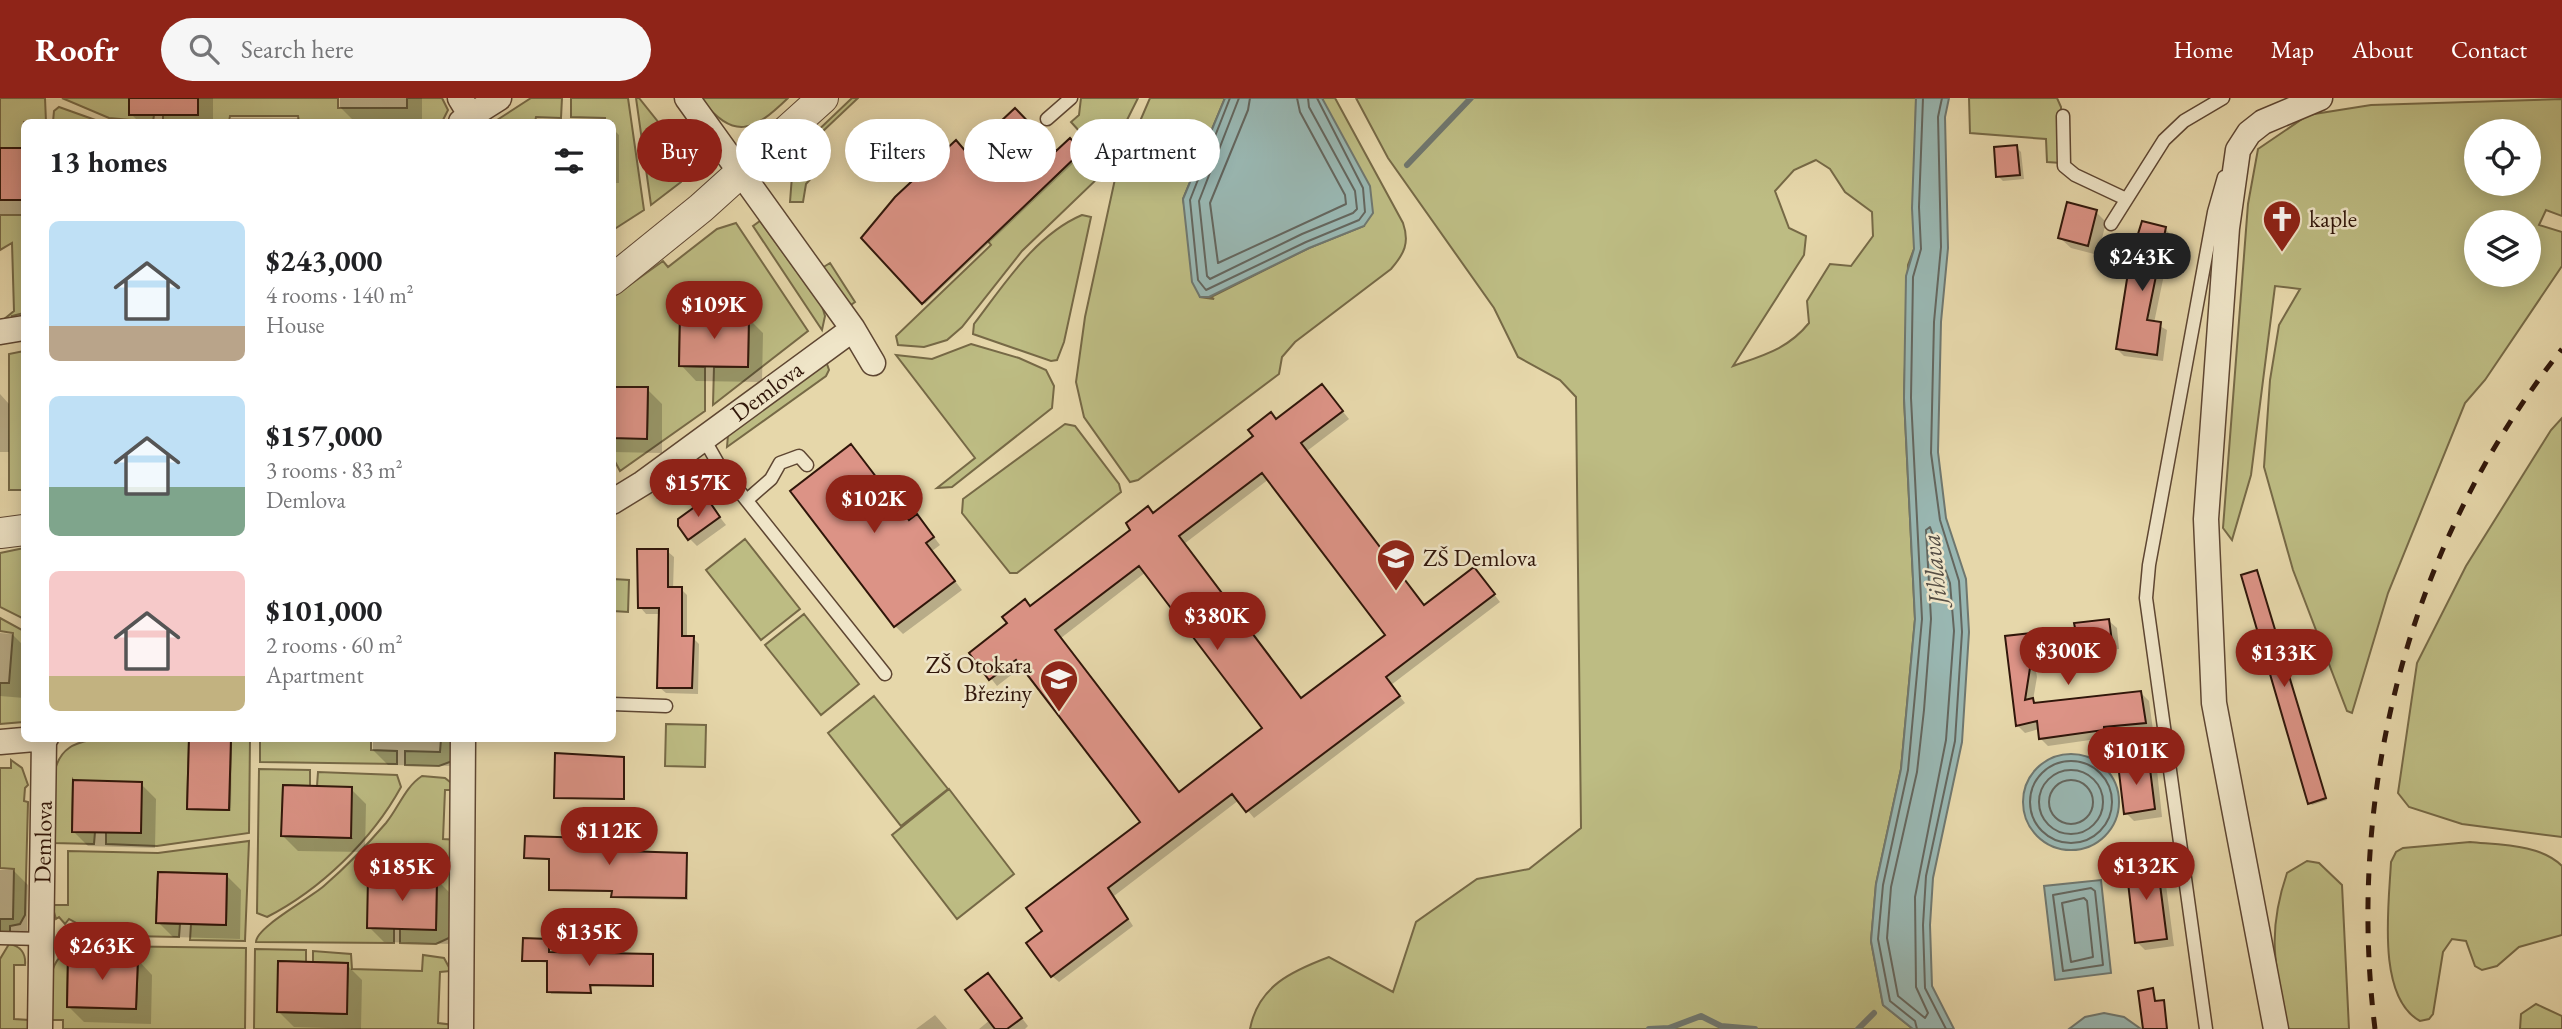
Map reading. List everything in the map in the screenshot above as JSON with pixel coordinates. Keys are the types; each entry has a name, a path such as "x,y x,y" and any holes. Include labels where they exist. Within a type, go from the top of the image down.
{"street":[{"path":"464,112 499,98"},
{"path":"687,98 736,163"},
{"path":"800,119 823,98"},
{"path":"2276,1029 2214,703 2206,519 2227,228 2238,150 2249,132 2263,122 2320,98"},
{"path":"616,277 736,178"},
{"path":"750,182 853,329 873,363"},
{"path":"0,332 21,328"},
{"name":"Demlova","path":"616,499 704,439 853,329"},
{"path":"0,534 21,530"},
{"name":"Demlova","path":"0,742 21,741"},
{"name":"Demlova","path":"40,1029 45,742"},
{"path":"461,1029 463,742"}],"lane":[{"path":"1048,119 1071,98"},
{"path":"2111,224 2164,139 2184,121 2223,98"},
{"path":"2063,116 2064,166 2075,176 2126,199"},
{"path":"2206,1029 2146,598 2214,212 2226,170 2238,150"},
{"path":"704,439 720,467 885,674"},
{"path":"747,500 771,479 780,463 799,456 807,465"},
{"path":"616,704 666,706"},
{"path":"0,938 42,939"}],"shaded area":[{"path":"0,98 45,98 46,119 21,119 21,148 0,148"},
{"path":"62,98 129,98 154,115 153,119 109,118"},
{"path":"198,98 338,98 338,108 407,108 407,98 442,98 448,110 444,119 230,116 230,119 163,119 163,115 198,115"},
{"path":"531,98 562,98 561,118 499,119"},
{"path":"571,98 628,98 637,161 637,182 640,182 644,210 616,228 616,119 571,117"},
{"path":"636,98 639,98 656,119 639,119"},
{"path":"700,98 788,98 762,119 736,119 736,126 723,121"},
{"path":"852,98 858,98 831,124 830,119"},
{"path":"1081,98 1138,98 1128,119 1074,119 1079,115"},
{"path":"1150,98 1225,98 1216,119 1141,119"},
{"path":"1322,98 1335,98 1403,223 1406,242 1402,253 1391,269 1295,342 1282,357 1279,374 1138,480 1130,482 1084,417 1076,382 1085,317 1114,182 1190,182 1183,199 1200,297 1214,299 1211,297 1309,248 1364,226"},
{"path":"1356,98 1916,98 1914,249 1908,265 1904,398 1915,619 1901,769 1876,884 1871,941 1883,1005 1913,1029 1250,1029 1254,1014 1269,991 1302,968 1329,957 1393,992 1416,922 1477,879 1529,869 1581,828 1576,397 1560,380 1518,357 1494,308 1388,158","holes":["1816,160 1830,169 1845,192 1872,212 1873,236 1851,266 1830,264 1807,301 1809,323 1801,332 1775,350 1733,366 1804,255 1806,236 1789,228 1775,191 1794,170"]},
{"path":"1969,98 2057,98 2061,107 2061,163 2047,162 2046,139 1970,133"},
{"path":"2562,99 2562,216 2546,210 2541,221 2541,210 2464,210 2464,287 2541,287 2541,226 2562,232 2562,266 2485,380 2465,403 2388,593 2352,713 2347,711 2293,570 2264,467 2270,380 2279,325 2300,289 2275,286 2251,475 2232,540 2223,528 2248,204 2258,149 2308,115 2371,105"},
{"path":"59,107 93,119 53,119 54,111"},
{"path":"1070,162 1070,182 1094,182 1022,251 962,327 947,340 924,347 898,345 896,336 991,245 988,241 1049,182 1056,182 1056,176"},
{"path":"648,182 681,182 651,205"},
{"path":"792,182 808,182 803,202 790,202"},
{"path":"0,215 21,215 21,314 12,316 13,321 3,320 14,311 12,243 0,250"},
{"path":"1082,215 1091,217 1064,342 1057,360 1051,361 973,334 974,324 1022,262 1050,235"},
{"path":"760,221 822,306 825,316 822,330 753,226"},
{"path":"736,223 808,331 713,405 714,367 748,367 749,316 680,315 679,366 705,367 705,411 620,471 616,464 616,438 647,438 648,388 616,387 616,295 663,261 668,267 717,229"},
{"path":"830,263 855,302 848,307 822,268"},
{"path":"971,344 1019,358 1046,370 1054,386 1052,408 952,487 937,488 975,458 896,355 932,359"},
{"path":"21,352 21,490 9,490 9,354"},
{"path":"826,361 829,370 826,376 727,447 728,435"},
{"path":"2562,418 2562,837 2462,824 2409,807 2398,793 2417,663 2466,566 2551,430"},
{"path":"1065,424 1075,426 1119,484 1121,492 1017,573 1010,573 962,513 963,499"},
{"path":"688,464 703,466 666,491 668,477"},
{"path":"745,539 800,609 761,640 706,570"},
{"path":"21,549 21,618 0,607 0,553"},
{"path":"616,579 629,580 628,612 616,611"},
{"path":"804,614 859,684 821,715 765,645"},
{"path":"0,618 21,629 21,722 0,724 0,683 9,683 13,633 0,631"},
{"path":"874,696 948,789 901,826 828,733"},
{"path":"666,724 706,725 705,767 665,766"},
{"path":"189,742 187,809 229,810 231,742 250,742 249,833 157,846 106,844 106,832 73,780 72,831 95,832 94,844 53,843 52,792 56,766 69,748 79,743"},
{"path":"260,742 371,742 371,750 397,751 397,764 260,762"},
{"path":"441,742 460,742 455,760 439,766 405,765 405,751 440,752"},
{"path":"11,760 22,768 28,785 25,788 24,801 28,802 25,915 20,924 10,926 10,932 0,932 0,919 13,919 14,869 0,868 0,768 11,768"},
{"path":"259,769 310,770 310,786 283,785 282,836 351,838 317,786 318,772 397,775 401,787 375,826 343,862 306,893 267,917 257,913"},
{"path":"422,776 445,778 460,790 445,790 443,839 459,840 451,937 436,944 400,943 400,929 436,929 437,878 369,877 394,929 394,943 256,942 265,929 318,891 349,863 386,823 407,791"},
{"path":"949,789 1014,874 957,919 892,835"},
{"path":"249,841 245,941 190,940 191,924 226,925 227,874 158,872 156,923 180,924 179,937 77,935 73,934 78,924 69,919 65,924 59,917 56,919 52,905 68,905 68,851 158,853"},
{"path":"2470,842 2506,845 2543,853 2562,866 2562,935 2519,947 2497,966 2482,970 2475,966 2466,941 2452,939 2443,952 2433,1014 2429,1019 2420,1021 2406,1009 2397,992 2391,971 2388,924 2391,862 2396,852 2403,848"},
{"path":"2307,861 2319,863 2342,885 2349,1029 2286,1029 2275,951 2277,915 2287,873"},
{"path":"9,944 20,949 25,961 25,965 14,965 14,1019 29,1020 29,1029 0,1029 0,959"},
{"path":"78,946 92,946 92,957 68,956 67,1007 136,1009 138,958 103,957 103,946 246,948 245,1029 63,1029 63,1020 49,1020 51,976 59,958"},
{"path":"255,949 306,950 306,962 279,961 278,1012 346,1014 348,963 313,962 313,951 351,954 352,969 422,971 423,955 444,958 451,971 440,972 438,1023 454,1025 454,1029 254,1029"},
{"path":"2536,1004 2562,1016 2562,1029 2520,1029 2521,1014"}],"water":[{"path":"1225,98 1322,98 1370,186 1373,213 1364,226 1309,248 1209,297 1200,297 1192,282 1183,199 1190,182 1220,182 1220,119 1216,119"},
{"name":"Jihlava","path":"1916,98 1949,98 1945,117 1948,248 1941,322 1938,452 1946,518 1966,579 1969,632 1962,742 1933,878 1930,925 1932,986 1954,1029 1913,1029 1883,1005 1871,941 1876,884 1901,769 1915,619 1904,398 1906,276 1914,249 1912,208"},
{"path":"2071,754 2089,758 2105,768 2115,784 2119,802 2115,820 2105,836 2089,846 2071,850 2053,846 2037,836 2027,820 2023,802 2027,784 2037,768 2053,758"},
{"path":"2101,880 2111,973 2055,980 2044,886"},
{"path":"2104,1013 2124,1017 2141,1029 2069,1029 2085,1017"}],"building":[{"path":"129,98 198,98 198,115 129,115"},
{"path":"1015,108 1025,119 1003,119"},
{"path":"1070,138 1070,162 1056,176 1056,151"},
{"path":"956,140 964,149 964,182 1050,182 922,304 861,238 911,182 950,182 950,146"},
{"path":"2017,145 2020,175 1996,177 1994,147"},
{"path":"0,148 21,148 21,200 0,200"},
{"path":"2067,202 2097,210 2088,246 2058,238"},
{"path":"2142,221 2166,227 2147,320 2161,322 2157,355 2116,349 2130,260"},
{"path":"680,315 749,316 748,367 679,366"},
{"path":"1322,384 1343,411 1301,443 1424,605 1474,567 1495,594 1386,677 1400,696 1246,812 1232,794 1108,888 1128,919 1051,977 1026,943 1042,931 1026,908 1140,822 1016,660 989,680 969,653 1007,623 1002,617 1025,599 1030,606 1130,530 1126,523 1148,506 1153,513 1253,436 1248,430 1271,412 1276,419","holes":["1262,473 1385,635 1301,698 1179,536","1139,566 1262,728 1179,792 1055,630"]},
{"path":"616,387 648,387 647,439 616,438"},
{"path":"851,444 909,520 917,514 934,537 926,543 955,581 894,627 790,491"},
{"path":"707,498 720,517 688,540 678,526 678,519"},
{"path":"637,549 668,549 668,587 682,587 682,636 694,636 692,688 657,688 659,608 638,608"},
{"path":"2257,570 2326,798 2308,804 2241,575"},
{"path":"2109,619 2112,642 2027,652 2030,668 2025,700 2033,698 2034,703 2141,691 2146,723 2104,727 2104,730 2039,739 2037,721 2016,726 2005,636 2075,628 2074,623"},
{"path":"189,742 231,742 229,810 187,809"},
{"path":"555,753 624,757 624,799 554,798"},
{"path":"2149,761 2155,809 2124,814 2118,764"},
{"path":"73,780 142,782 141,833 72,832"},
{"path":"283,785 352,787 351,838 281,836"},
{"path":"525,836 623,839 623,851 687,853 686,898 611,897 612,891 549,890 549,859 524,858"},
{"path":"2157,861 2167,939 2135,943 2126,865"},
{"path":"158,872 227,874 226,925 156,923"},
{"path":"368,877 437,878 436,930 367,928"},
{"path":"523,938 549,939 549,952 653,954 653,986 590,985 591,993 547,992 547,961 522,961"},
{"path":"68,956 138,958 136,1009 67,1007"},
{"path":"278,961 348,963 347,1014 277,1012"},
{"path":"988,973 1022,1018 1007,1029 995,1029 965,990"},
{"path":"2153,988 2155,1001 2164,1000 2167,1029 2143,1029 2138,991"}],"waterway":[{"path":"1407,165 1471,98"},
{"path":"1858,1029 1874,1013"},
{"path":"1649,1029 1669,1028 1701,1016 1721,1026 1755,1029"}],"railway":[{"path":"2375,1029 2368,938 2370,848 2381,758 2401,670 2429,585 2465,502 2509,423 2562,349"}],"place":[{"name":"kaple","path":"2282,253"},
{"name":"ZŠ Demlova","path":"1396,592"},
{"name":"ZŠ Otokara Březiny","path":"1059,713"}]}
